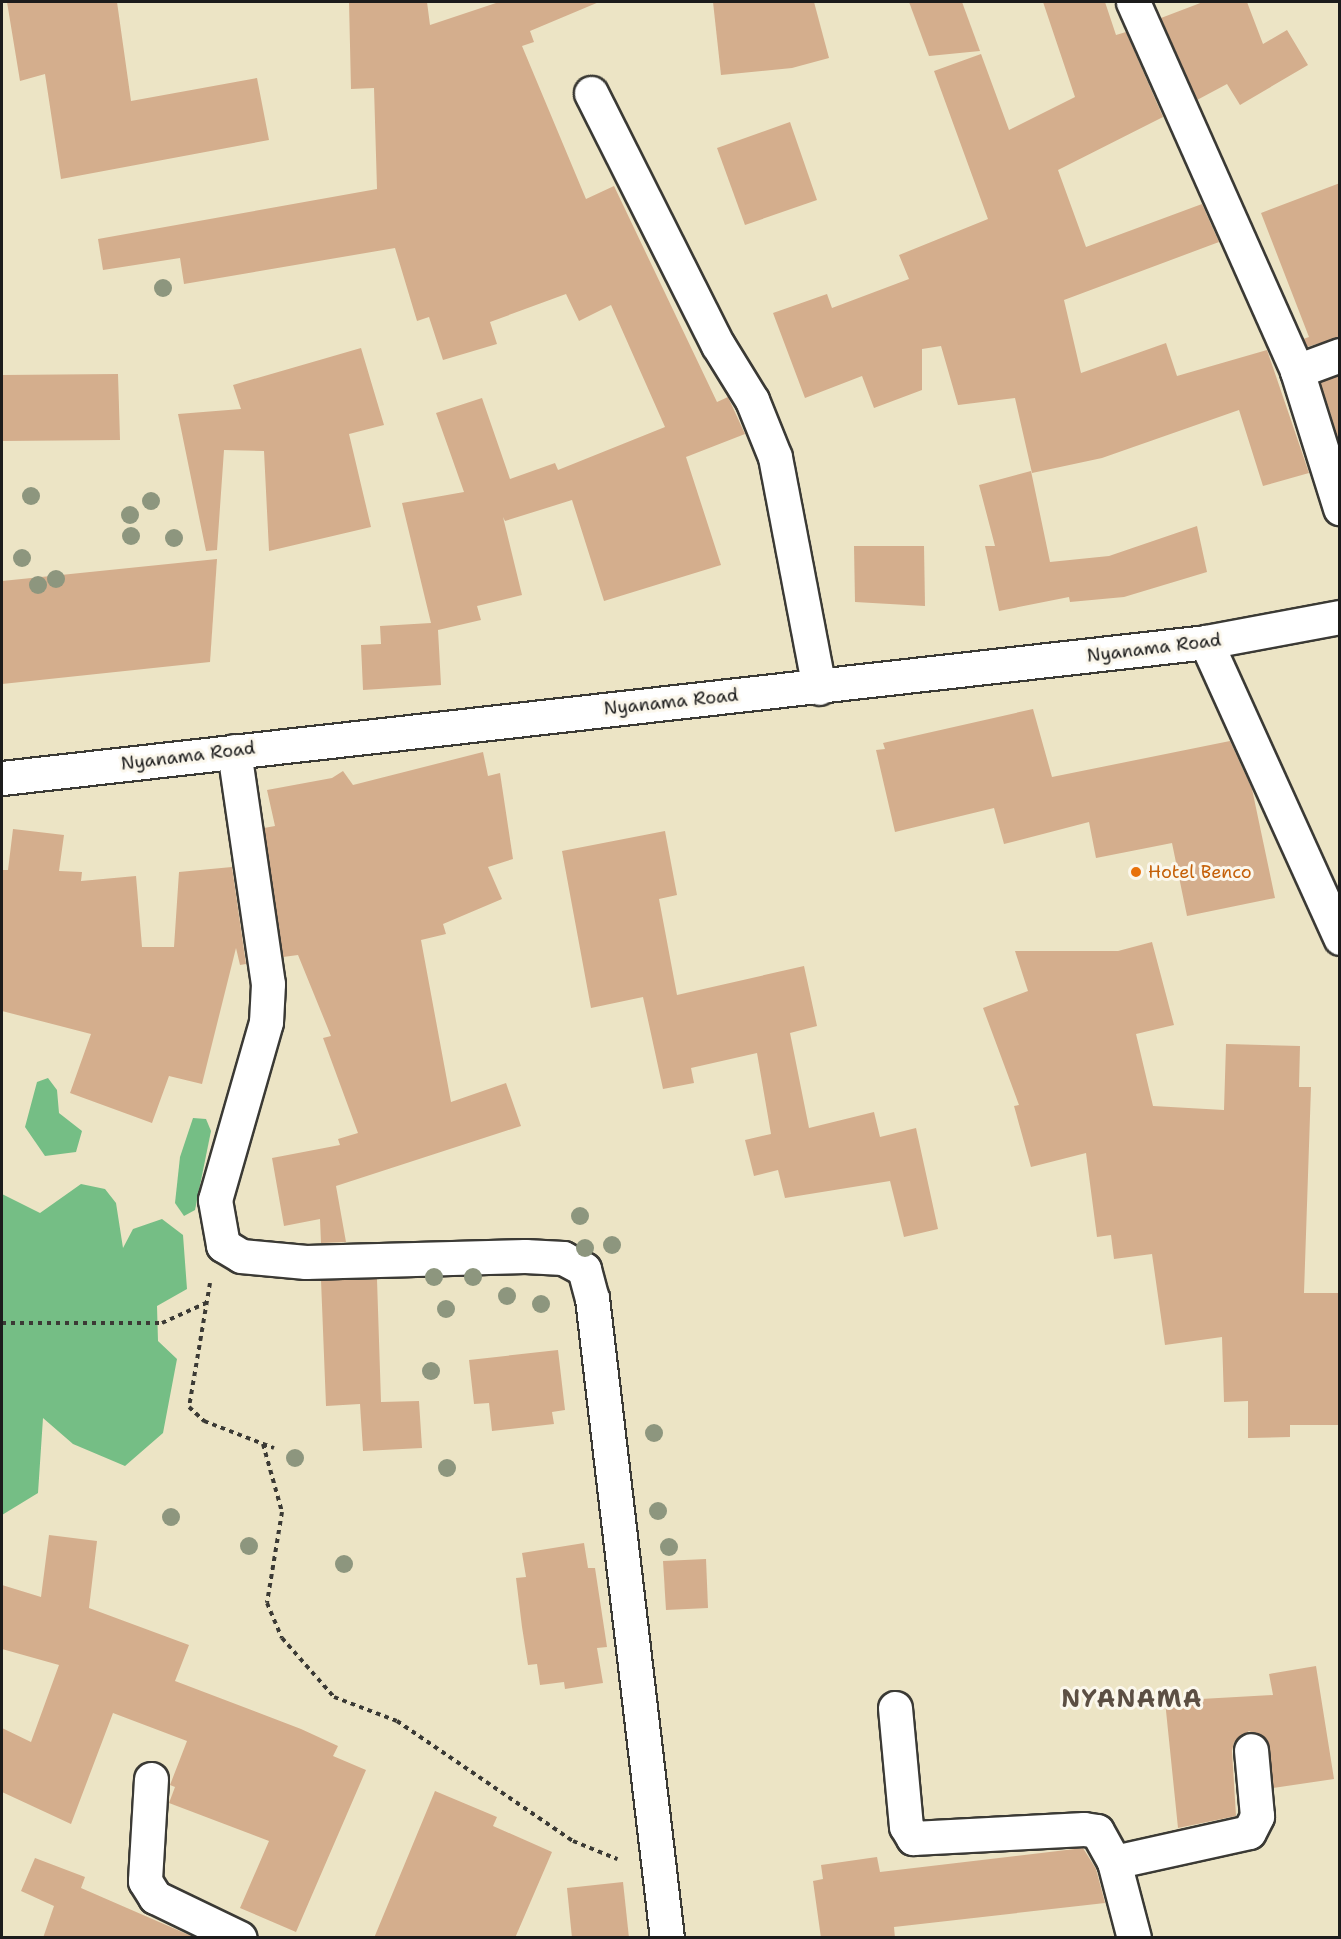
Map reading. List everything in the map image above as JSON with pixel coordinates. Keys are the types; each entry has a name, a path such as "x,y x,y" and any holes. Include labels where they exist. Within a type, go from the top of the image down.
{"street":[{"path":"1133,2 1297,371 1340,508"},
{"path":"591,93 701,313 752,400 775,457 819,688"},
{"path":"1297,371 1340,355"},
{"name":"Nyanama Road","path":"2,778 819,688 1206,642 1340,617"},
{"path":"1206,642 1340,938"},
{"path":"234,751 268,984 266,1023 220,1174 215,1223 223,1245 241,1256 386,1262 525,1256 563,1258 584,1269 592,1298 667,1938"},
{"path":"896,1708 906,1826 913,1838 1084,1829 1097,1831 1114,1862 1134,1938"},
{"path":"1114,1862 1249,1832 1257,1816 1251,1750"},
{"path":"151,1779 145,1881 164,1902 240,1938"}],"path":[{"path":"215,1223 207,1303 189,1407 204,1421 274,1448"},
{"path":"2,1323 162,1323 207,1303"},
{"path":"262,1444 282,1512 267,1604 282,1638 334,1697 397,1721 573,1840 660,1878"}],"green space":[{"path":"48,1078 57,1090 59,1113 82,1131 76,1152 45,1156 25,1127 37,1082"},
{"path":"193,1118 206,1119 211,1131 195,1210 184,1216 175,1203 180,1157"},
{"path":"81,1184 105,1189 116,1203 123,1248 133,1229 162,1219 183,1235 187,1289 157,1306 158,1341 177,1359 163,1433 125,1466 73,1444 43,1418 38,1493 2,1515 2,1194 40,1213"}],"building":[{"path":"7,2 117,2 131,101 257,78 269,140 61,179 45,74 20,81"},
{"path":"349,2 427,2 430,25 499,2 599,2 530,31 534,42 522,46 586,199 614,186 717,402 728,397 745,434 686,457 721,565 604,601 572,500 505,521 503,517 522,595 477,606 481,620 438,630 441,685 363,690 361,645 381,644 380,626 431,623 402,503 464,492 436,413 482,398 510,479 555,463 558,470 665,427 611,305 579,321 566,294 490,322 497,344 443,360 429,317 417,321 395,248 184,284 180,258 103,270 98,239 377,189 374,88 351,89"},
{"path":"713,2 814,2 829,58 792,68 721,75"},
{"path":"909,2 962,2 980,51 929,56"},
{"path":"1043,2 1105,2 1116,35 1126,32 1163,117 1058,170 1086,247 1202,204 1219,242 1064,300 1081,373 1166,343 1177,376 1267,350 1309,473 1263,486 1239,410 1102,458 1032,473 1015,398 958,405 941,346 922,349 922,390 874,408 862,376 805,398 773,313 827,294 832,308 909,279 899,255 988,219 934,71 981,54 1009,130 1075,97"},
{"path":"1203,2 1247,2 1263,44 1287,30 1308,65 1240,105 1227,84 1197,100 1161,18"},
{"path":"790,122 817,200 745,225 717,148"},
{"path":"1340,183 1340,337 1307,347 1303,339 1309,337 1261,213"},
{"path":"361,348 384,425 349,434 371,527 269,551 264,451 224,450 217,550 206,551 178,414 241,409 233,385"},
{"path":"118,374 120,440 2,441 2,375"},
{"path":"1340,375 1340,444 1320,382"},
{"path":"1031,471 1050,562 1109,556 1197,526 1207,572 1124,597 1070,602 1069,597 999,611 985,546 995,546 979,485"},
{"path":"854,546 924,546 925,606 855,602"},
{"path":"217,559 210,662 2,684 2,581"},
{"path":"1033,709 1052,777 1230,741 1252,789 1275,898 1187,916 1172,843 1096,858 1089,822 1004,844 994,808 895,832 876,750 885,749 883,743"},
{"path":"483,752 488,776 500,773 513,859 488,867 502,899 443,924 446,934 421,940 451,1102 506,1083 521,1126 336,1186 346,1242 321,1243 320,1219 284,1226 272,1158 340,1145 338,1139 358,1133 323,1038 331,1036 298,955 283,957 264,828 275,826 267,790 332,778 343,771 353,785"},
{"path":"13,829 64,835 59,871 82,872 81,881 136,876 142,947 174,947 179,872 232,867 246,964 240,965 236,948 202,1084 169,1076 152,1123 70,1093 91,1034 2,1011 2,870 8,870"},
{"path":"665,831 677,895 659,899 677,995 804,966 817,1026 790,1033 809,1128 874,1112 880,1137 916,1128 938,1229 904,1237 890,1181 785,1198 778,1170 754,1176 745,1140 771,1134 757,1053 691,1068 694,1083 663,1089 643,997 591,1008 562,851"},
{"path":"1152,942 1174,1025 1136,1034 1153,1106 1224,1110 1226,1044 1300,1046 1299,1087 1311,1087 1304,1293 1340,1293 1340,1425 1290,1425 1290,1437 1248,1438 1248,1401 1224,1402 1222,1337 1165,1345 1152,1254 1114,1259 1111,1235 1097,1237 1086,1153 1031,1167 1014,1106 1019,1105 983,1008 1028,991 1015,951 1118,951"},
{"path":"377,1279 381,1402 419,1401 422,1448 363,1451 360,1404 326,1406 321,1280"},
{"path":"558,1350 565,1410 552,1412 554,1424 492,1431 489,1403 474,1404 469,1360"},
{"path":"49,1535 97,1541 89,1608 189,1645 175,1681 301,1729 338,1746 333,1756 366,1770 296,1932 240,1908 269,1841 169,1803 175,1787 170,1785 187,1741 113,1713 71,1824 2,1792 2,1728 31,1742 59,1665 2,1649 2,1585 41,1597"},
{"path":"584,1543 588,1568 595,1568 607,1647 597,1648 603,1683 565,1689 564,1682 540,1685 537,1664 528,1665 522,1627 516,1578 526,1577 522,1553"},
{"path":"706,1559 708,1608 666,1610 663,1561"},
{"path":"1316,1666 1334,1779 1273,1788 1267,1740 1249,1731 1234,1742 1232,1751 1236,1816 1178,1828 1165,1701 1273,1695 1269,1674"},
{"path":"435,1791 497,1817 493,1826 552,1852 515,1938 374,1938"},
{"path":"1083,1848 1096,1869 1105,1903 894,1927 895,1938 821,1938 813,1881 823,1879 821,1865 877,1857 880,1872"},
{"path":"35,1858 85,1877 81,1888 196,1938 43,1938 54,1906 21,1891"},
{"path":"623,1882 629,1938 572,1938 567,1888"}],"place":[{"name":"Hotel Benco","path":"1136,872"}],"district":[{"name":"NYANAMA","path":"1132,1700"}]}
